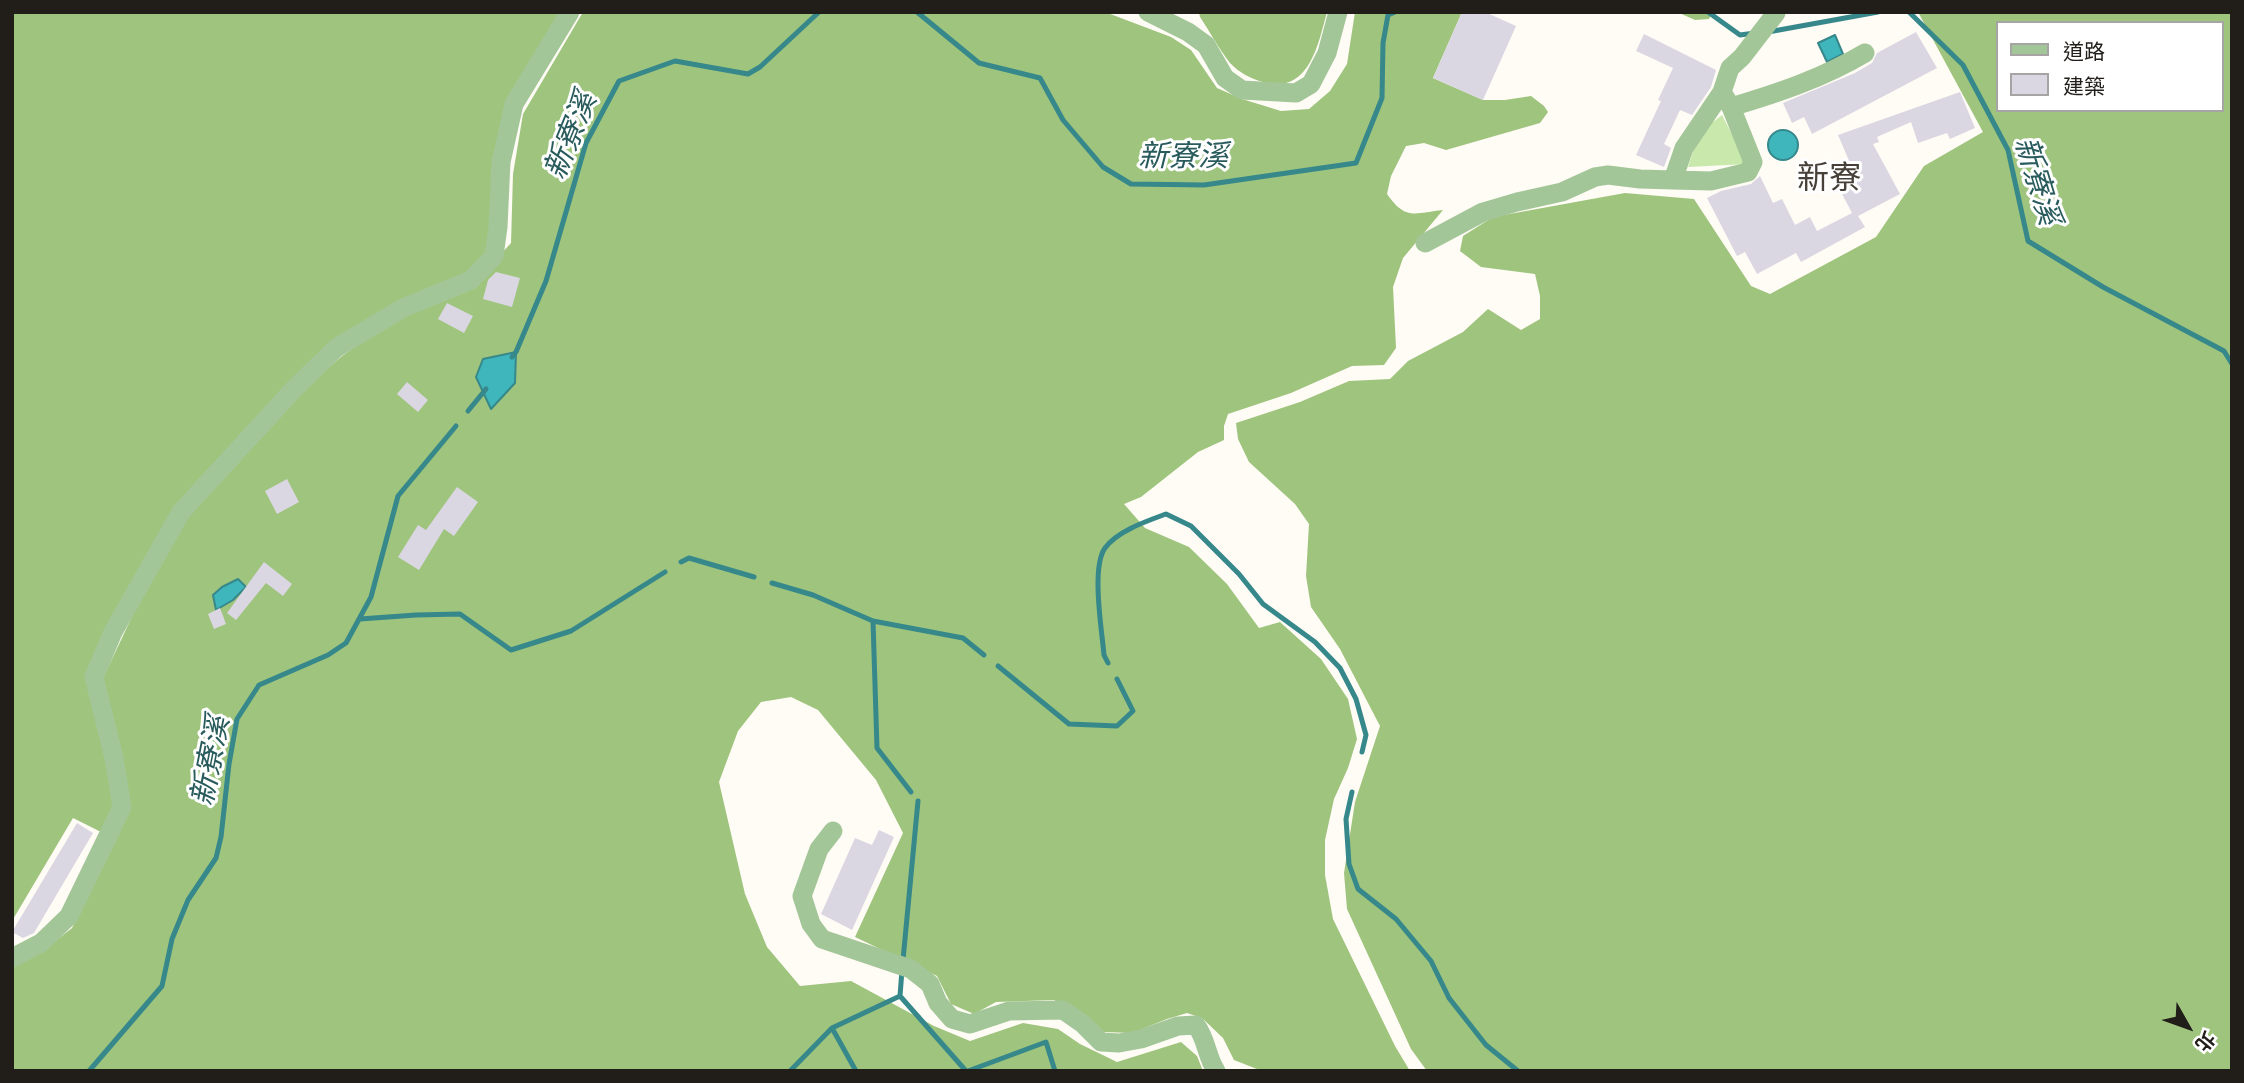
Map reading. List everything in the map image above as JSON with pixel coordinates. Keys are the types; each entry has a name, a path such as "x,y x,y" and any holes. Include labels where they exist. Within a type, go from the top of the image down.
{"street":[{"path":"12,958 41,943 69,916 122,807 114,758 94,677 113,632 181,512 294,389 336,348 403,308 471,280 494,256 501,162 514,104 570,12"},
{"path":"1148,12 1188,32 1206,45 1225,79 1242,90 1296,93 1311,84 1322,63 1338,12"},
{"path":"1425,243 1483,212 1562,192 1595,177 1615,175 1640,179 1712,181 1748,172 1754,162 1726,100 1730,68 1742,57 1772,16"},
{"path":"1673,180 1684,148 1726,100 1783,91 1838,69 1866,53"},
{"path":"833,831 819,849 802,896 811,924 822,939 911,969 930,984 938,1003 952,1019 970,1024 1009,1011 1063,1010 1101,1041 1119,1044 1178,1026 1196,1025 1205,1037 1208,1059 1216,1071"}],"green space":[{"path":"12,12 563,12 511,96 488,250 467,272 335,344 177,506 88,676 115,805 103,833 73,818 12,921"},
{"path":"583,12 1105,12 1171,37 1191,50 1217,88 1281,111 1309,109 1330,91 1347,64 1355,12 1462,12 1433,78 1483,100 1531,96 1544,106 1548,112 1540,123 1446,150 1424,143 1406,146 1391,176 1387,194 1405,212 1443,210 1403,258 1393,287 1396,348 1384,365 1352,366 1291,393 1228,414 1224,426 1224,440 1198,452 1141,497 1124,504 1145,528 1189,547 1227,584 1259,628 1280,622 1321,659 1348,699 1357,739 1334,799 1325,840 1325,875 1333,919 1410,1071 1262,1071 1234,1060 1223,1038 1202,1018 1187,1013 1132,1033 1104,1032 1054,1000 996,1002 974,1014 951,1004 937,976 855,937 903,833 876,780 818,710 791,697 761,702 738,731 719,782 745,894 767,947 800,986 851,981 934,1026 970,1041 1023,1023 1058,1029 1080,1044 1117,1062 1181,1042 1197,1056 1203,1071 12,1071 12,967 43,951 72,928 127,813 103,678 139,602 189,514 304,389 342,356 394,320 466,292 511,243 513,174 523,114"},
{"path":"1199,12 1327,12 1320,39 1309,64 1291,81 1279,84 1253,79 1234,67 1218,46"},
{"path":"1677,12 1713,12 1709,19 1695,20"},
{"path":"1918,12 2232,12 2232,1071 1427,1071 1411,1049 1347,909 1344,873 1355,802 1380,726 1340,649 1311,607 1306,576 1309,524 1295,504 1249,462 1238,439 1236,423 1300,402 1349,381 1390,379 1408,361 1463,332 1488,309 1521,330 1540,319 1540,296 1535,274 1481,267 1460,251 1463,236 1493,217 1625,193 1694,199 1751,286 1770,294 1876,237 1924,166 1983,132"},
{"path":"1722,115 1747,164 1688,167 1699,133"}],"water":[{"path":"1835,35 1843,54 1827,62 1818,43"},
{"path":"1783,130 1789,131 1797,139 1797,151 1789,159 1783,160 1777,159 1769,151 1768,145 1769,139 1777,131"},
{"path":"516,352 515,383 491,409 476,377 483,359"},
{"path":"238,579 246,587 233,600 216,610 213,595"}],"building":[{"path":"1462,12 1485,12 1516,26 1483,100 1433,78"},
{"path":"1916,32 1937,68 1812,134 1804,117 1792,123 1783,103 1855,73 1872,63 1877,53"},
{"path":"1644,34 1716,70 1711,87 1692,115 1680,110 1664,144 1671,148 1664,167 1636,155 1673,68 1636,51"},
{"path":"1960,92 1975,128 1950,139 1947,133 1918,143 1911,122 1877,137 1879,142 1873,144 1900,194 1858,216 1865,227 1801,262 1796,253 1757,274 1745,252 1737,256 1707,198 1721,191 1751,184 1760,176 1773,203 1782,199 1795,225 1810,217 1817,231 1852,213 1831,173 1850,163 1838,135"},
{"path":"496,272 520,278 512,307 483,299 488,280"},
{"path":"447,303 473,316 464,333 438,319"},
{"path":"407,382 428,400 418,412 397,394"},
{"path":"287,479 299,502 277,514 265,491"},
{"path":"457,487 478,502 454,536 444,529 419,570 398,557 418,525 426,530"},
{"path":"264,562 292,584 283,596 266,583 236,620 227,613"},
{"path":"220,608 226,624 214,629 208,614"},
{"path":"77,823 93,833 34,933 23,938 12,932"},
{"path":"879,830 894,837 852,930 821,914 855,838 872,845"}],"waterway":[{"name":"新寮溪","path":"512,357 546,281 586,143 619,81 675,61 748,74 760,67 819,12"},
{"name":"新寮溪","path":"917,12 979,63 1040,78 1063,120 1103,167 1131,184 1204,185 1356,163 1382,98 1383,43 1388,15 1395,12"},
{"name":"新寮溪","path":"1708,12 1740,35 1755,33"},
{"name":"新寮溪","path":"1768,32 1878,12"},
{"name":"新寮溪","path":"1909,12 1963,65 2008,150 2028,241 2103,287 2224,351 2232,364"},
{"name":"新寮溪","path":"468,411 486,389"},
{"name":"新寮溪","path":"89,1071 162,986 172,939 188,900 216,858 237,719 259,685 328,655 346,643 371,597 398,496 456,426"},
{"path":"1108,663 1104,655 1098,600 1101,557 1105,548 1117,537 1133,527 1166,514 1191,526 1239,574 1263,604 1315,642 1340,668 1356,699 1366,735 1362,752"},
{"path":"681,562 689,558 754,577"},
{"path":"360,619 460,614 511,650 571,631 665,572"},
{"path":"772,583 813,595 873,621 877,748 911,792"},
{"path":"873,621 963,638 984,655"},
{"path":"998,666 1069,724 1117,726 1133,711 1117,679"},
{"path":"1352,792 1346,819 1349,864 1358,889 1396,919 1431,961 1449,998 1486,1045 1518,1071"},
{"path":"903,960 918,801"},
{"path":"790,1071 832,1028 900,996 902,970"},
{"path":"900,996 966,1071"},
{"path":"832,1028 856,1071"},
{"path":"968,1071 1046,1042 1055,1071"}],"district":[{"name":"新寮","path":"1829,178"}]}
